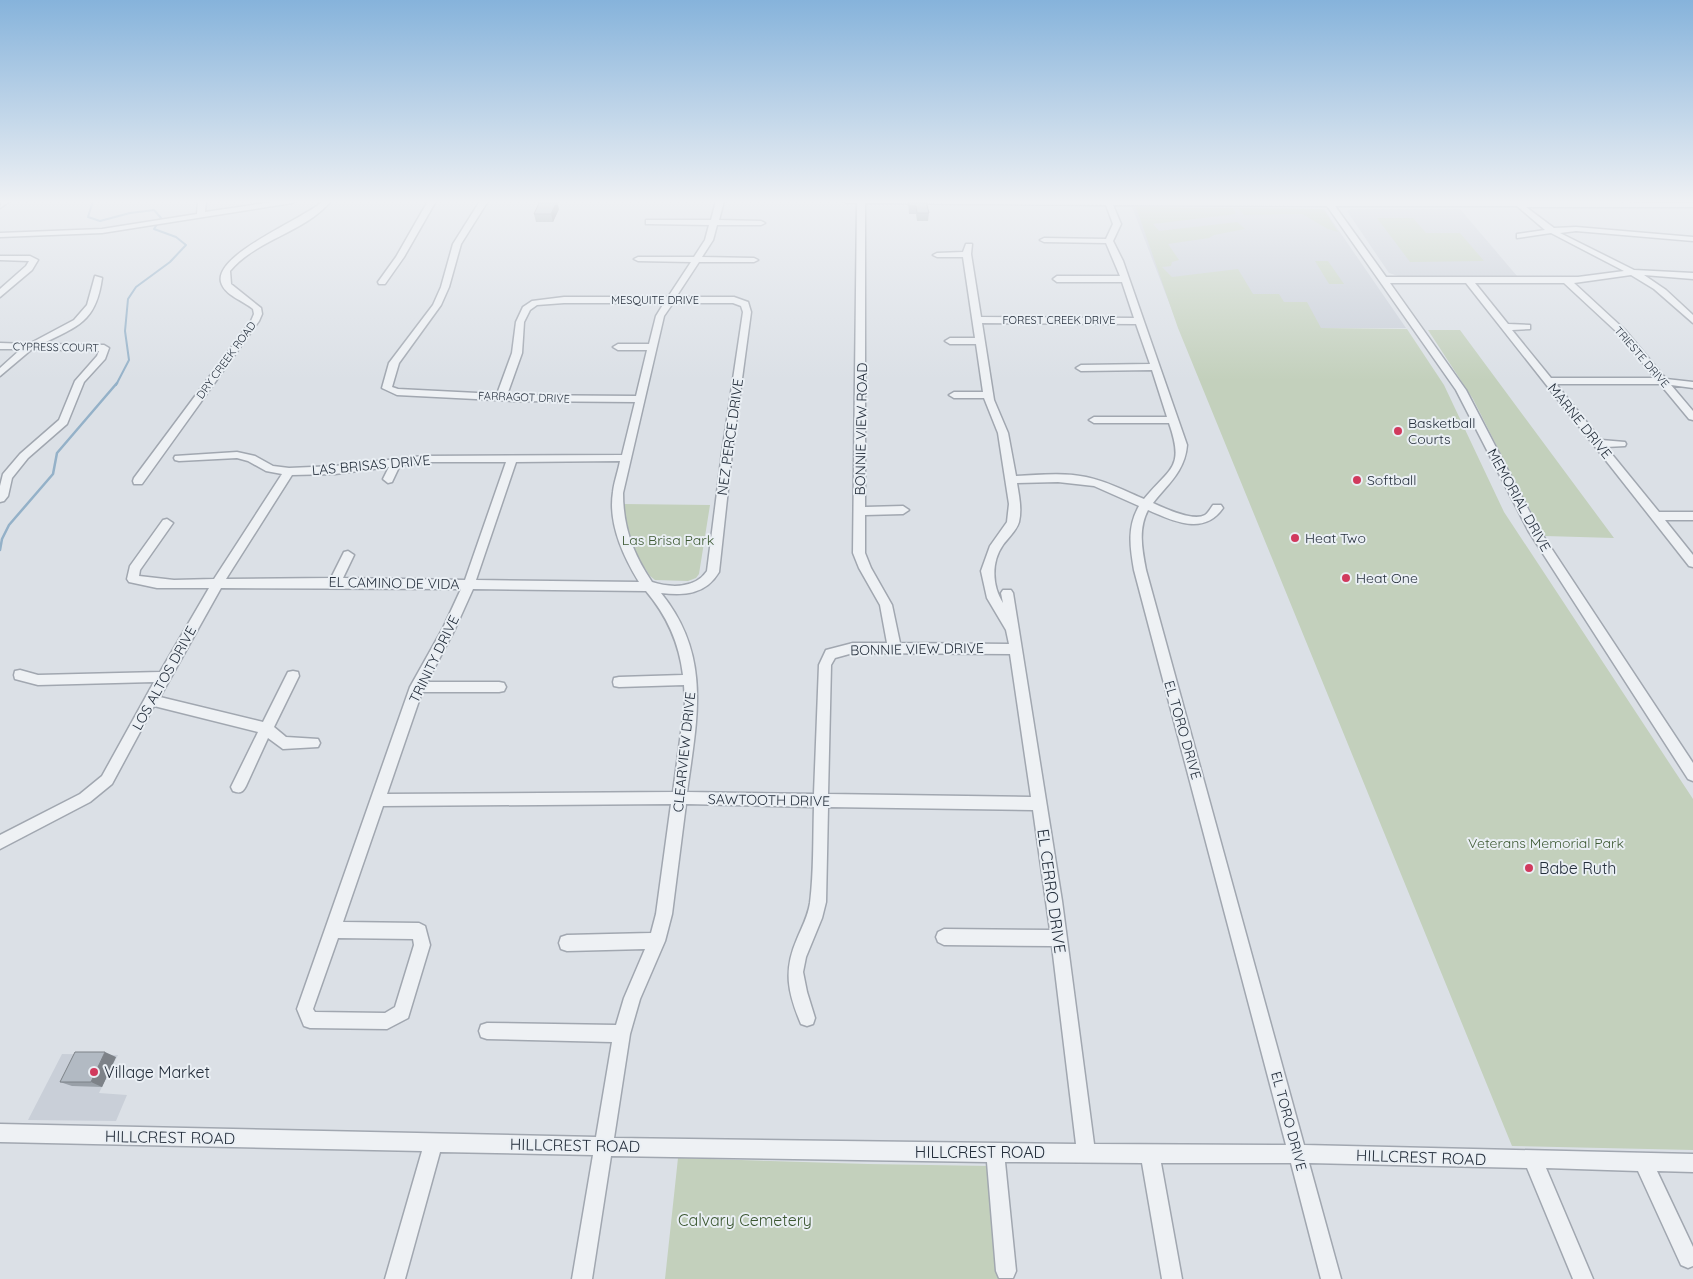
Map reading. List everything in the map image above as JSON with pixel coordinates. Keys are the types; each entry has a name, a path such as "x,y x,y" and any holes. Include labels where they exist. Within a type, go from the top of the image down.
{"street":[{"path":"0,294 34,261"},
{"name":"DRY CREEK ROAD","path":"138,481 255,321 258,314 257,308 229,288 224,278 225,271 235,261"},
{"path":"382,282 397,261"},
{"name":"FARRAGOT DRIVE","path":"452,261 445,287 437,305 391,369 387,388 392,391 410,393 501,397 639,399"},
{"name":"CLEARVIEW DRIVE","path":"582,1279 622,1034 632,998 657,941 664,914 692,703 691,680 683,644 674,621 629,552 618,517 618,493 651,347 660,316 696,261"},
{"name":"BONNIE VIEW ROAD","path":"862,261 859,553 863,568 886,605 893,632 894,648"},
{"name":"EL CERRO DRIVE","path":"970,261 988,395 1003,433 1012,480 1015,517 1010,528 996,546 987,571 993,598 1013,630"},
{"name":"EL TORO DRIVE","path":"1118,261 1182,445 1181,460 1174,474 1146,504 1139,516 1136,536 1142,583 1331,1279"},
{"name":"MEMORIAL DRIVE","path":"1370,261 1461,390 1533,530 1693,775"},
{"path":"1609,261 1659,288 1693,320"},
{"path":"1384,280 1566,280 1593,279 1632,272 1693,276"},
{"path":"0,373 31,347 76,323 86,314 97,296 98,278"},
{"path":"1057,279 1125,279"},
{"name":"MARNE DRIVE","path":"1468,280 1693,563"},
{"name":"TRIESTE DRIVE","path":"1566,280 1622,332 1693,417"},
{"name":"MESQUITE DRIVE","path":"501,397 517,353 522,315 530,306 537,302 564,300 734,300 745,304"},
{"name":"NEZ PERCE DRIVE","path":"713,570 747,312 745,304"},
{"name":"FOREST CREEK DRIVE","path":"978,320 1140,321"},
{"path":"1505,326 1527,327"},
{"path":"950,342 980,341"},
{"name":"CYPRESS COURT","path":"0,346 104,348 102,357 80,381 63,422 24,456 8,477 4,493 0,498"},
{"path":"618,347 651,347"},
{"path":"1082,368 1156,367"},
{"path":"1548,381 1663,381 1693,385"},
{"path":"954,395 988,395"},
{"path":"1094,420 1174,420"},
{"path":"1598,443 1621,444"},
{"name":"LAS BRISAS DRIVE","path":"180,458 237,455 250,458 270,469 289,472 335,470 424,459 626,458"},
{"name":"TRINITY DRIVE","path":"334,923 419,931 422,945 402,1012 387,1021 310,1020 305,1009 334,923 417,687 450,629 512,459"},
{"path":"388,479 396,461"},
{"name":"LOS ALTOS DRIVE","path":"0,842 85,798 103,785 111,775 150,700 218,582 289,472"},
{"path":"1012,480 1085,480 1191,520 1206,518 1217,508"},
{"path":"860,511 903,510"},
{"path":"1657,516 1693,516"},
{"name":"EL CAMINO DE VIDA","path":"166,523 134,569 133,579 142,582 335,582 650,586 677,590 696,588 710,579 713,570"},
{"path":"335,582 348,555"},
{"name":"EL CERRO DRIVE","path":"1007,593 1059,938 1086,1152"},
{"name":"BONNIE VIEW DRIVE","path":"807,1018 796,978 795,967 817,910 825,665 830,654 853,648 1016,649"},
{"path":"20,675 38,680 164,677"},
{"path":"238,787 293,676"},
{"path":"619,682 691,680"},
{"path":"417,687 499,686"},
{"path":"150,700 266,728 283,743 313,743"},
{"name":"SAWTOOTH DRIVE","path":"377,800 680,798 1040,804"},
{"path":"944,937 1059,938"},
{"path":"567,943 657,941"},
{"path":"487,1031 622,1034"},
{"name":"HILLCREST ROAD","path":"0,1133 538,1146 603,1145 1298,1155 1693,1163"},
{"path":"395,1279 433,1143"},
{"path":"995,1152 1006,1271"},
{"path":"1150,1154 1172,1279"},
{"path":"1533,1160 1583,1279"},
{"path":"1643,1162 1688,1258"}],"shaded area":[{"path":"1153,261 1360,261 1406,328 1179,328"},
{"path":"1381,261 1504,261 1517,276 1398,276 1389,273"},
{"path":"62,1054 118,1055 99,1093 127,1095 116,1121 28,1120"}],"green space":[{"name":"Veterans Memorial Park","path":"1155,261 1177,261 1172,262 1171,266 1162,267 1172,277 1238,269 1253,294 1279,294 1284,302 1307,302 1321,328 1407,329 1444,385 1504,512 1693,799 1693,1150 1512,1146 1178,328"},
{"path":"1315,261 1328,261 1344,284 1329,284"},
{"path":"1409,261 1484,261 1410,262"},
{"path":"1428,330 1460,330 1614,538 1545,536 1518,488 1473,399"},
{"name":"Las Brisa Park","path":"623,504 710,505 699,574 696,578 688,581 655,580 650,576 633,550 622,520"},
{"name":"Calvary Cemetery","path":"678,1158 990,1166 1001,1279 665,1279"}],"building":[{"path":"75,1052 105,1052 91,1082 60,1082"}],"waterway":[{"path":"116,385 129,360 125,331 128,299 136,287 171,261"},
{"path":"0,550 2,539 9,525 53,474 57,453 117,383"}],"place":[{"name":"Basketball Courts","path":"1398,431"},
{"name":"Softball","path":"1357,480"},
{"name":"Heat Two","path":"1295,538"},
{"name":"Heat One","path":"1346,578"},
{"name":"Babe Ruth","path":"1529,868"},
{"name":"Village Market","path":"94,1072"}]}
